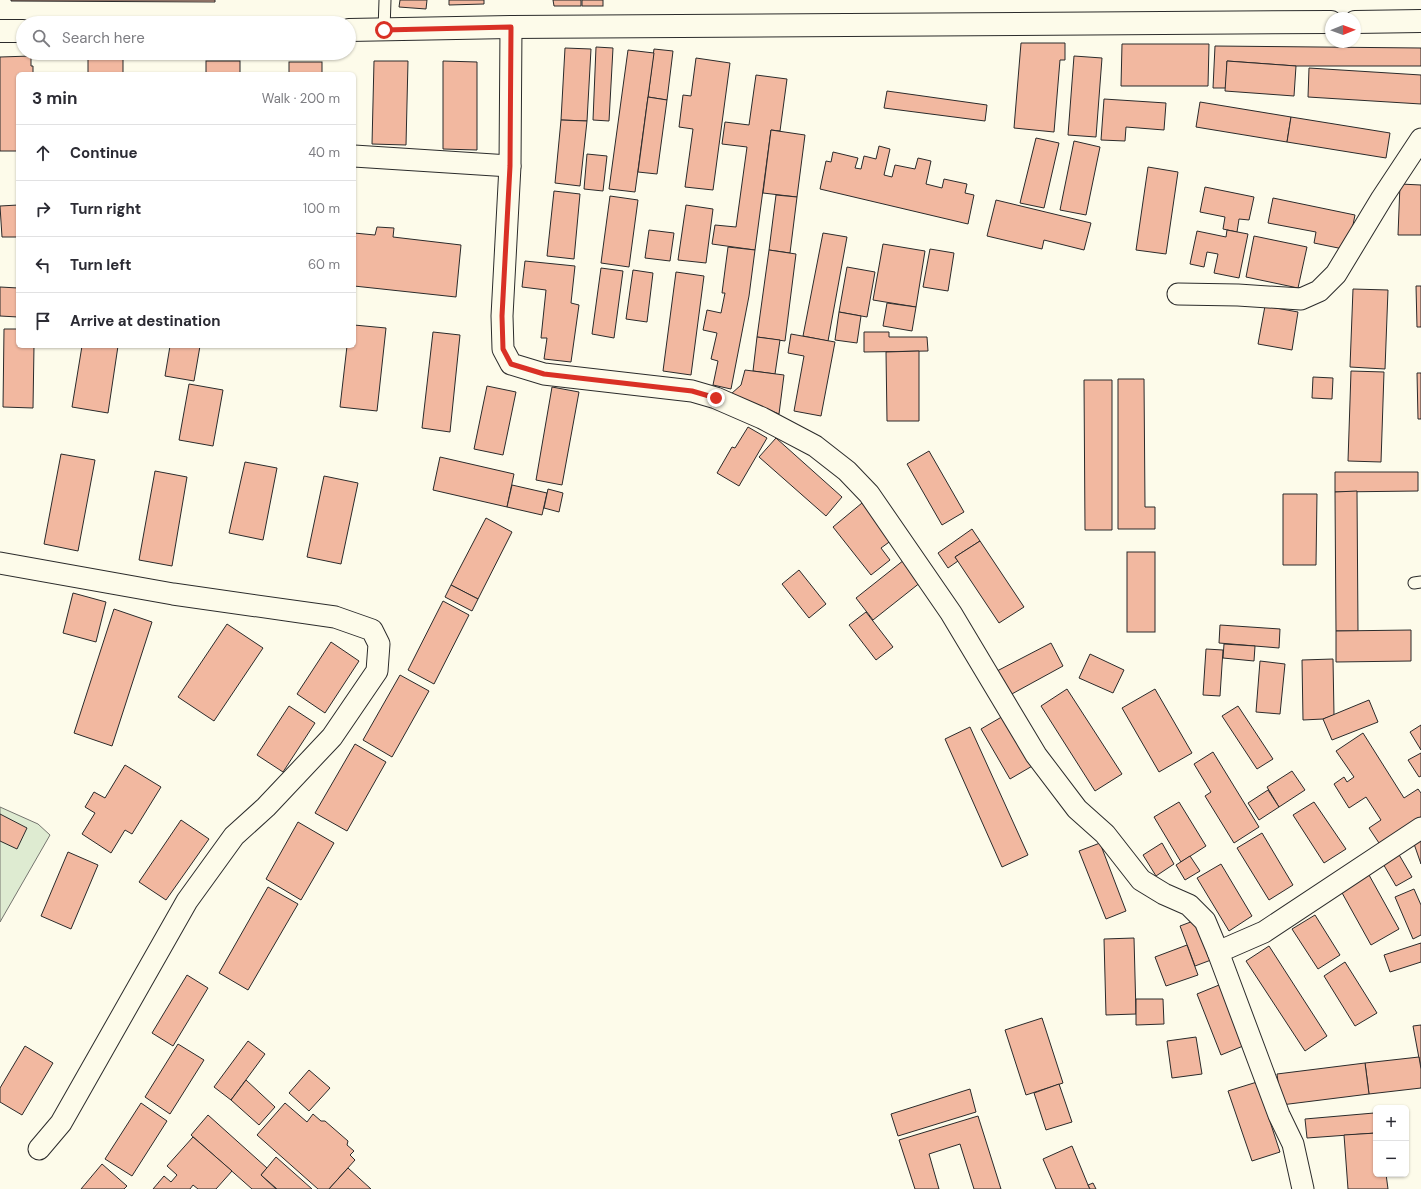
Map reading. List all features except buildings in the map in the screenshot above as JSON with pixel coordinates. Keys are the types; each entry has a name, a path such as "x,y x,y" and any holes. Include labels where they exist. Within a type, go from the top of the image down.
{"street":[{"path":"1361,22 1421,21"},
{"path":"356,30 511,27 1325,22"},
{"path":"511,27 510,166 502,316 503,349 511,364 544,374 692,391 716,398 762,418 815,446 847,470 869,494 951,613 1036,755 1078,809 1105,834 1141,880 1164,894 1189,905 1205,921 1279,1115 1293,1144 1303,1189"},
{"path":"0,32 16,31"},
{"path":"1178,294 1238,295 1301,299 1319,291 1336,274 1382,198 1421,139"},
{"path":"356,156 510,166"},
{"path":"0,563 173,594 335,617 372,630 379,644 377,671 332,737 266,807 234,836 187,901 61,1123 39,1149"},
{"path":"1218,952 1264,932 1421,828"}],"lane":[{"path":"384,30 385,0"}],"green space":[{"path":"0,807 38,824 50,835 0,922"}],"route":[{"path":"384,30 511,27 510,166 502,316 503,349 511,364 544,374 692,391 716,398"}]}
